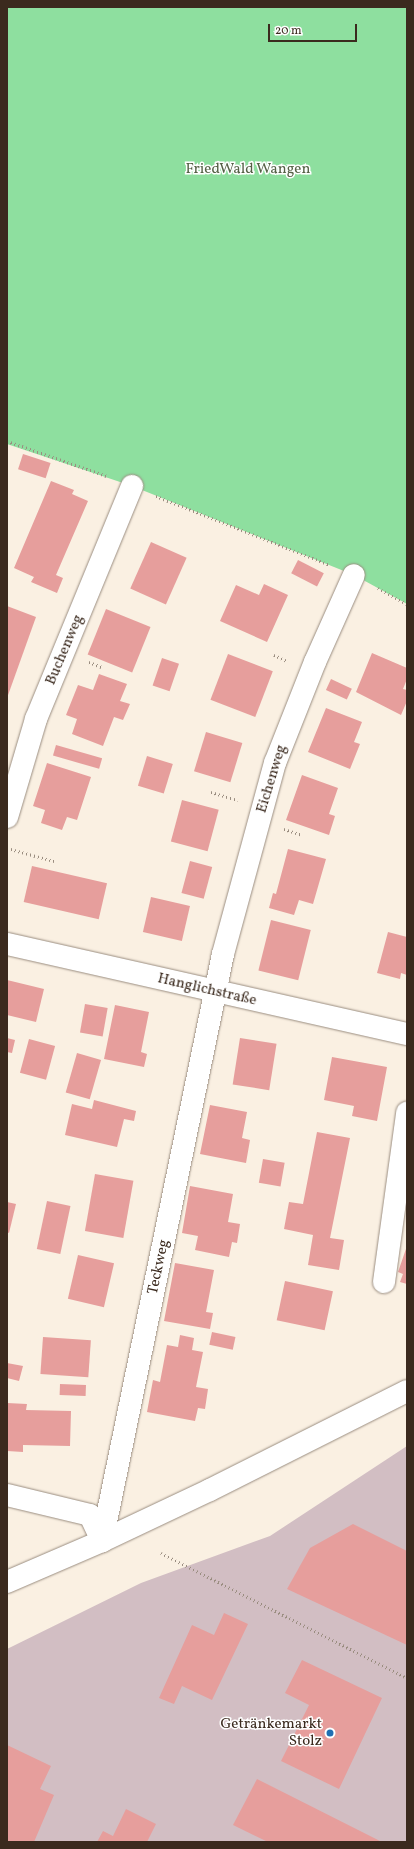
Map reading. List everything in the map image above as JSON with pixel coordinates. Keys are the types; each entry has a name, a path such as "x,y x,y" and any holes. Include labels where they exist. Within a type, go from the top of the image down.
{"street":[{"name":"Buchenweg","path":"7,817 36,719 132,486"},
{"name":"Eichenweg","path":"215,993 223,954 275,763 315,662 354,574"},
{"name":"Hanglichstraße","path":"7,944 215,993 407,1034"},
{"name":"Teckweg","path":"102,1541 215,993"},
{"path":"384,1282 407,1113"},
{"path":"7,1582 102,1541 407,1391"},
{"path":"7,1495 90,1515 102,1541"}],"path":[{"path":"7,441 132,486 354,574 407,604"},
{"path":"7,848 54,861"},
{"path":"161,1553 407,1678"}],"shaded area":[{"path":"407,1446 407,1842 7,1842 7,1649 141,1583 270,1536"}],"green space":[{"name":"FriedWald Wangen","path":"7,7 407,7 407,604 354,575 132,486 7,444"}],"building":[{"path":"23,454 51,463 46,478 18,469"},
{"path":"51,481 74,490 72,494 88,501 56,575 63,578 57,593 31,582 34,577 14,568"},
{"path":"151,542 187,558 166,604 130,589"},
{"path":"298,560 324,573 317,587 291,573"},
{"path":"264,584 288,595 267,642 220,621 236,585 259,595"},
{"path":"7,606 36,617 7,698"},
{"path":"106,609 151,627 132,672 88,654"},
{"path":"372,653 407,668 407,679 403,689 407,690 407,701 401,715 356,692"},
{"path":"228,654 273,671 255,717 210,700"},
{"path":"162,658 179,664 170,691 153,685"},
{"path":"99,674 127,684 120,701 130,704 123,720 114,717 103,746 72,734 77,719 66,715 78,685 93,690"},
{"path":"331,679 352,689 347,700 326,690"},
{"path":"326,708 362,722 354,742 360,744 350,769 308,752"},
{"path":"206,732 242,743 230,782 194,771"},
{"path":"56,745 102,758 99,769 53,756"},
{"path":"147,756 173,764 164,794 138,786"},
{"path":"47,763 91,777 77,820 67,817 62,830 41,823 45,810 33,806"},
{"path":"302,775 338,788 329,814 335,816 329,835 286,820"},
{"path":"182,800 219,810 208,851 171,842"},
{"path":"288,849 326,859 313,904 299,900 294,915 269,908 273,893 276,894"},
{"path":"190,861 212,867 204,899 181,893"},
{"path":"32,866 107,883 99,919 24,902"},
{"path":"151,897 190,906 182,941 143,932"},
{"path":"271,920 311,930 298,980 258,970"},
{"path":"388,932 407,937 407,975 401,973 400,979 377,973"},
{"path":"7,980 44,989 36,1022 7,1015"},
{"path":"85,1004 108,1008 103,1037 80,1033"},
{"path":"115,1005 149,1012 141,1052 147,1054 144,1067 104,1059"},
{"path":"7,1038 15,1040 12,1053 7,1052"},
{"path":"240,1038 277,1044 269,1090 233,1084"},
{"path":"29,1039 55,1046 46,1080 20,1073"},
{"path":"77,1053 101,1060 90,1099 66,1092"},
{"path":"332,1057 387,1067 377,1121 352,1116 354,1106 324,1100"},
{"path":"94,1100 136,1111 134,1121 124,1119 117,1147 65,1135 72,1104 92,1109"},
{"path":"210,1105 247,1112 242,1138 250,1140 246,1163 200,1154"},
{"path":"317,1132 350,1138 330,1238 344,1240 339,1270 308,1265 313,1235 284,1229 289,1202 303,1204"},
{"path":"263,1159 285,1163 280,1186 259,1183"},
{"path":"95,1174 133,1181 123,1238 85,1231"},
{"path":"190,1186 233,1194 228,1222 240,1224 237,1243 232,1242 229,1257 195,1250 198,1236 182,1233"},
{"path":"47,1201 70,1206 60,1254 37,1249"},
{"path":"7,1202 16,1204 9,1233 7,1232"},
{"path":"407,1246 407,1284 400,1282 403,1274 398,1272"},
{"path":"78,1255 114,1263 104,1307 68,1299"},
{"path":"175,1263 214,1270 206,1312 213,1313 210,1329 164,1321"},
{"path":"285,1281 333,1291 325,1330 277,1320"},
{"path":"212,1332 235,1337 233,1350 209,1345"},
{"path":"180,1335 194,1338 192,1350 203,1352 196,1387 208,1389 205,1409 198,1408 195,1421 147,1412 153,1380 160,1382 167,1345 178,1347"},
{"path":"43,1337 91,1340 88,1377 40,1374"},
{"path":"7,1363 23,1366 19,1381 7,1378"},
{"path":"60,1384 86,1385 86,1396 60,1395"},
{"path":"7,1403 27,1404 26,1410 71,1411 70,1446 23,1445 23,1452 7,1451"},
{"path":"353,1524 407,1551 407,1645 287,1589 310,1548"},
{"path":"224,1613 248,1624 212,1700 182,1686 174,1704 159,1698 192,1625 214,1635"},
{"name":"Getränkemarkt Stolz","path":"302,1660 382,1698 339,1789 281,1761 309,1705 285,1693"},
{"path":"7,1745 51,1766 40,1789 54,1795 34,1842 7,1842"},
{"path":"257,1779 382,1842 268,1842 233,1825"},
{"path":"126,1809 156,1824 147,1842 97,1842 103,1831 113,1836"}],"place":[{"name":"Getränkemarkt Stolz","path":"330,1733"}]}
